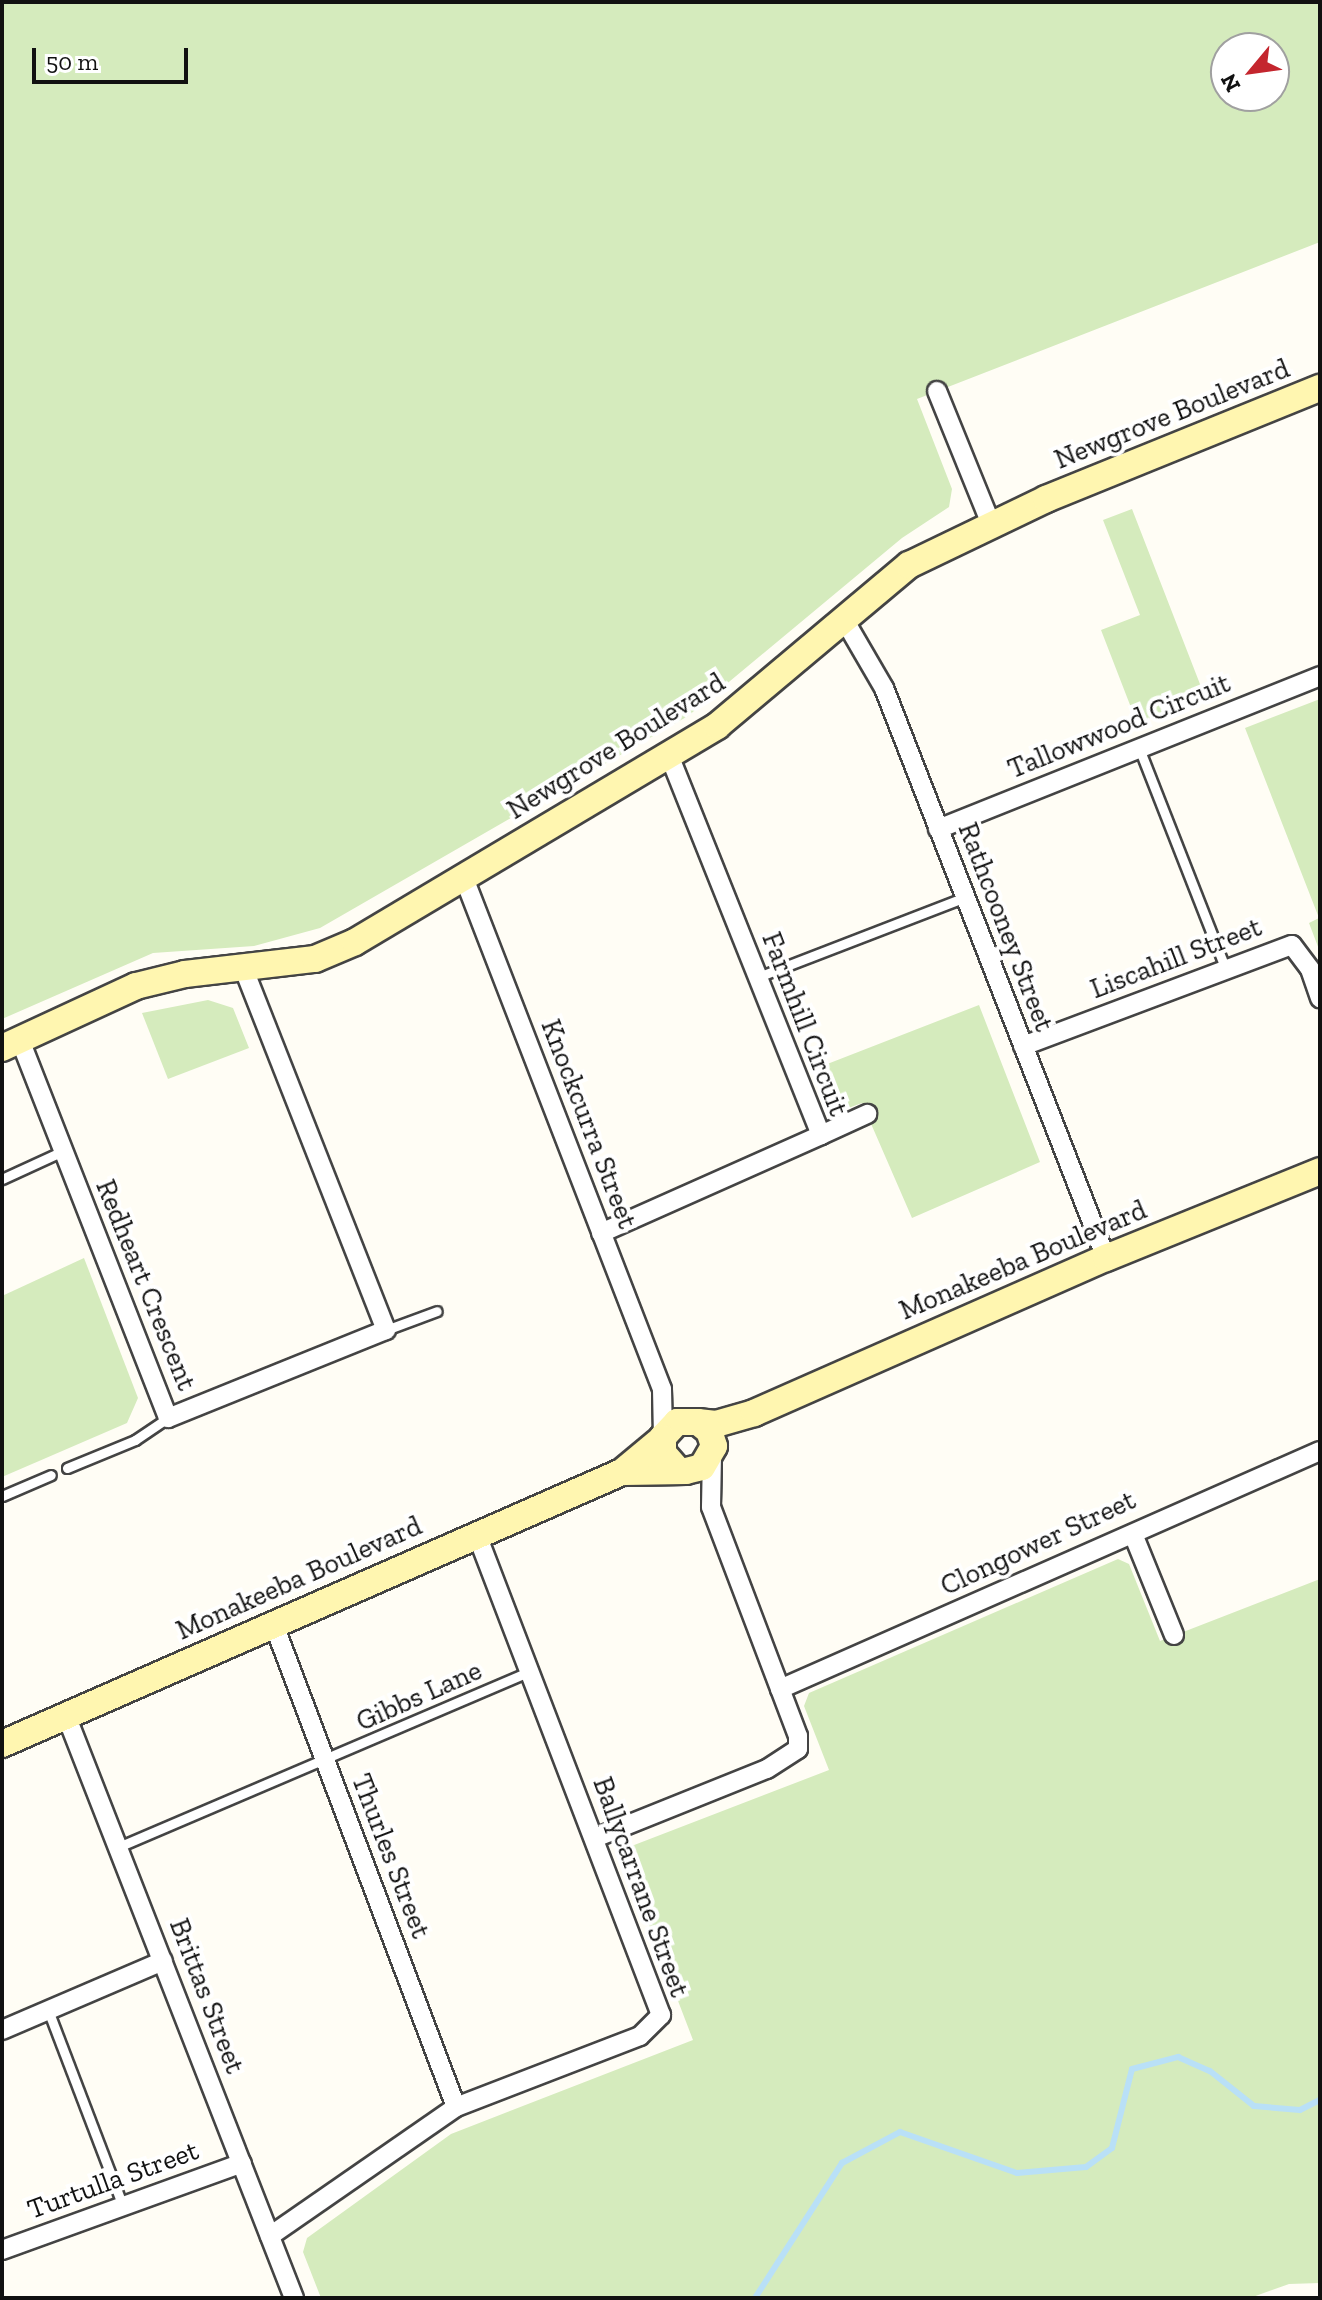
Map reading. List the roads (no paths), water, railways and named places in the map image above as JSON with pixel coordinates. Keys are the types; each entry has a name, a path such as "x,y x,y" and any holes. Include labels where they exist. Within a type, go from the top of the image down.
{"street":[{"name":"Newgrove Boulevard","path":"11,1044 136,986 185,974 244,970 315,959 355,942 670,757 717,726 909,565 991,524 1320,388"},
{"path":"937,391 991,524"},
{"name":"Rathcooney Street","path":"845,621 884,688 1106,1258"},
{"name":"Tallowwood Circuit","path":"938,829 1320,676"},
{"name":"Farmhill Circuit","path":"601,1233 821,1135 670,757"},
{"name":"Knockcurra Street","path":"464,878 662,1389 663,1437"},
{"name":"Liscahill Street","path":"1023,1046 1292,945 1310,969 1320,998"},
{"path":"244,970 386,1330"},
{"name":"Redheart Crescent","path":"11,1044 63,1151 168,1418 386,1330"},
{"path":"821,1135 867,1114"},
{"name":"Monakeeba Boulevard","path":"698,1422 716,1424 754,1413 1106,1258 1318,1176"},
{"name":"Knockcurra Street","path":"662,1389 698,1422"},
{"name":"Monakeeba Boulevard","path":"712,1454 754,1413"},
{"path":"595,1838 792,1757 798,1736 711,1507 663,1453 663,1437 677,1422 698,1422 709,1431 711,1507"},
{"name":"Monakeeba Boulevard","path":"2,1744 622,1472 663,1437"},
{"name":"Clongower Street","path":"780,1689 1133,1534 1164,1516 1320,1451"},
{"path":"677,1469 702,1467 712,1454"},
{"name":"Monakeeba Boulevard","path":"622,1472 677,1469"},
{"path":"1133,1534 1174,1635"},
{"name":"Ballycarrane Street","path":"270,2236 456,2107 640,2036 661,2015 477,1535"},
{"name":"Thurles Street","path":"274,1625 456,2107"},
{"name":"Brittas Street","path":"66,1715 294,2298"},
{"path":"2,2030 163,1961"},
{"name":"Turtulla Street","path":"2,2250 242,2163"}],"lane":[{"path":"1139,748 1225,968"},
{"path":"758,977 965,897"},
{"path":"2,1179 63,1151"},
{"path":"386,1330 437,1311"},
{"path":"67,1468 135,1440 168,1418"},
{"path":"2,1496 51,1475"},
{"name":"Gibbs Lane","path":"118,1847 325,1762 530,1671"},
{"path":"48,2010 123,2206"}],"waterway":[{"path":"755,2298 842,2163 900,2132 1017,2173 1086,2167 1112,2148 1132,2069 1178,2057 1210,2071 1254,2106 1300,2110 1320,2100"}]}
